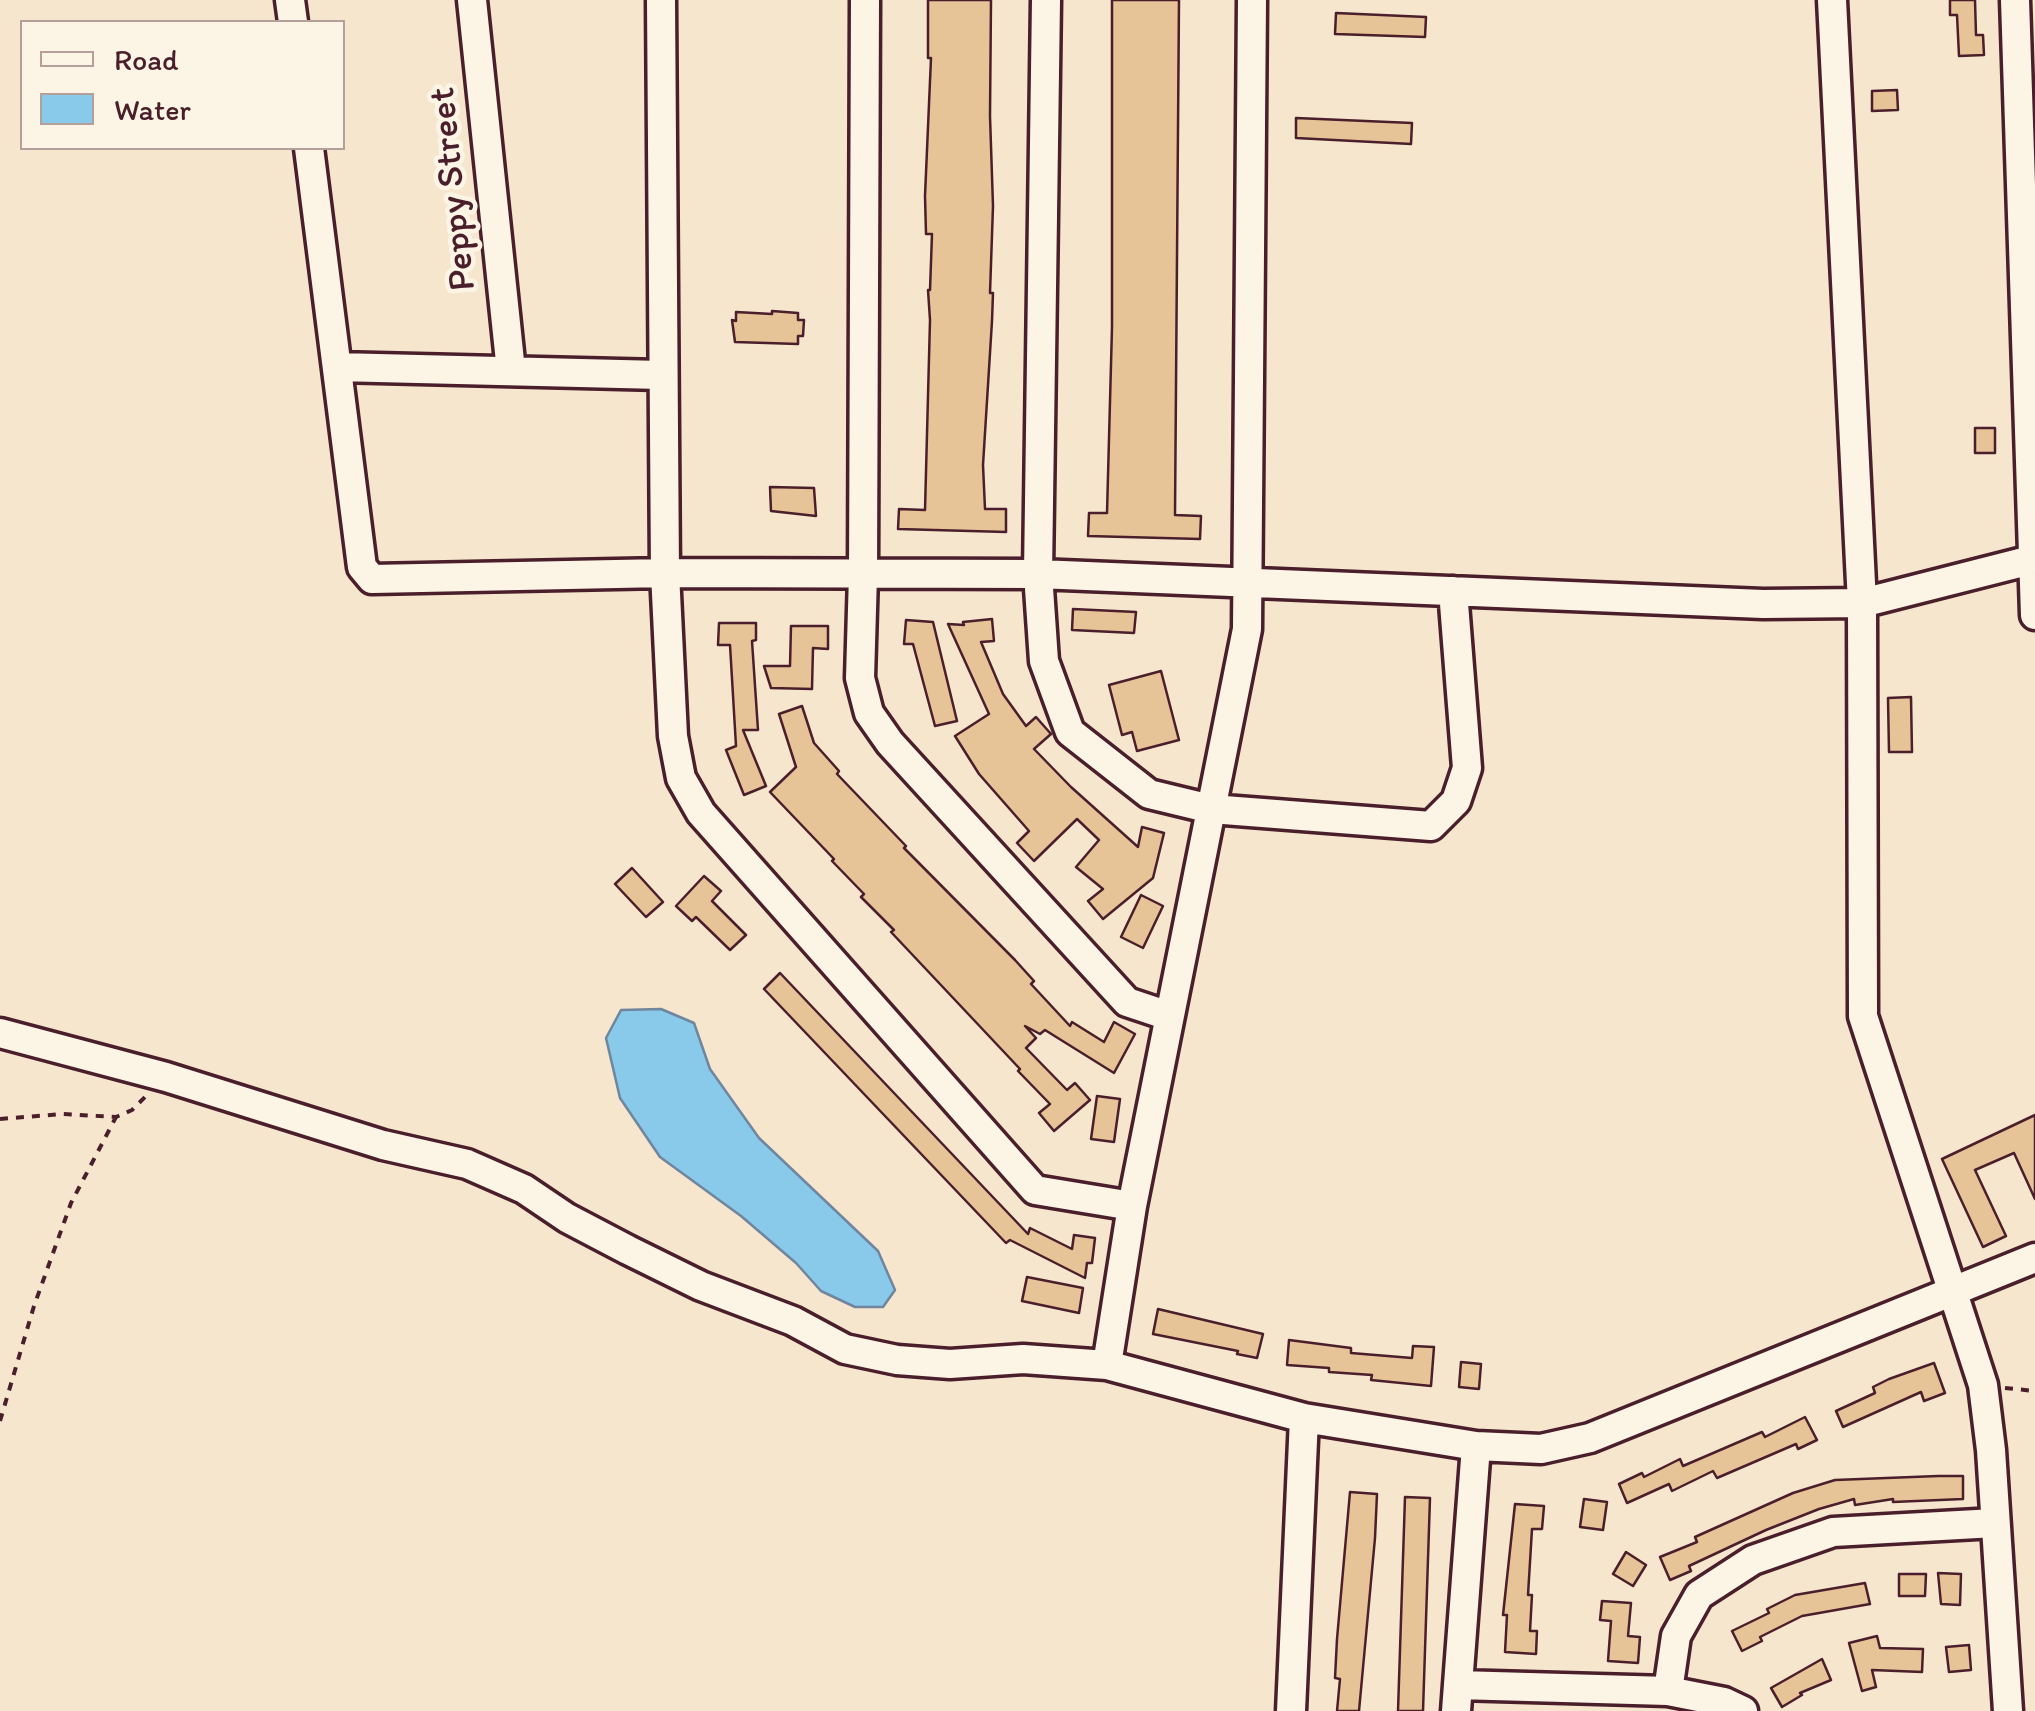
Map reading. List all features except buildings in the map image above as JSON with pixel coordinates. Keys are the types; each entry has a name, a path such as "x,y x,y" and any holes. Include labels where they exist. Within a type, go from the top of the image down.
{"street":[{"name":"Peppy Street","path":"472,0 510,371"},
{"path":"661,0 665,573 673,736 681,778 700,813 1035,1190 1132,1206"},
{"path":"864,0 864,575 860,678 869,712 890,744 1127,1002 1170,1016"},
{"path":"1046,0 1038,574 1044,660 1070,732 1148,794 1211,808 1431,826 1456,801 1467,768 1453,591"},
{"path":"1107,1365 1132,1206 1246,629 1252,0"},
{"path":"1832,0 1862,602 1862,1016 1983,1386 2008,1711"},
{"path":"2016,0 2035,615"},
{"path":"308,150 362,566 372,578 665,573 1038,574 1763,604 1862,602 2033,560"},
{"path":"337,367 661,374"},
{"path":"0,1033 166,1077 383,1145 467,1164 524,1189 567,1218 642,1258 844,1348 898,1360 950,1364 1023,1358 1107,1365 1304,1418 1476,1446 1541,1449 1590,1438 2035,1258"},
{"path":"1291,1711 1304,1418"},
{"path":"1476,1446 1457,1698 1668,1692 1724,1702 1743,1711"},
{"path":"1668,1692 1676,1636 1699,1595 1753,1560 1833,1532 1995,1523"}],"path":[{"path":"0,1119 62,1114 116,1117 132,1110 166,1077"},
{"path":"0,1421 34,1306 71,1202 116,1117"},
{"path":"1983,1386 2035,1390"}],"water":[{"path":"661,1009 694,1023 710,1069 759,1138 878,1251 895,1290 883,1307 855,1307 821,1291 796,1263 741,1216 660,1157 620,1098 606,1038 621,1010"}]}
